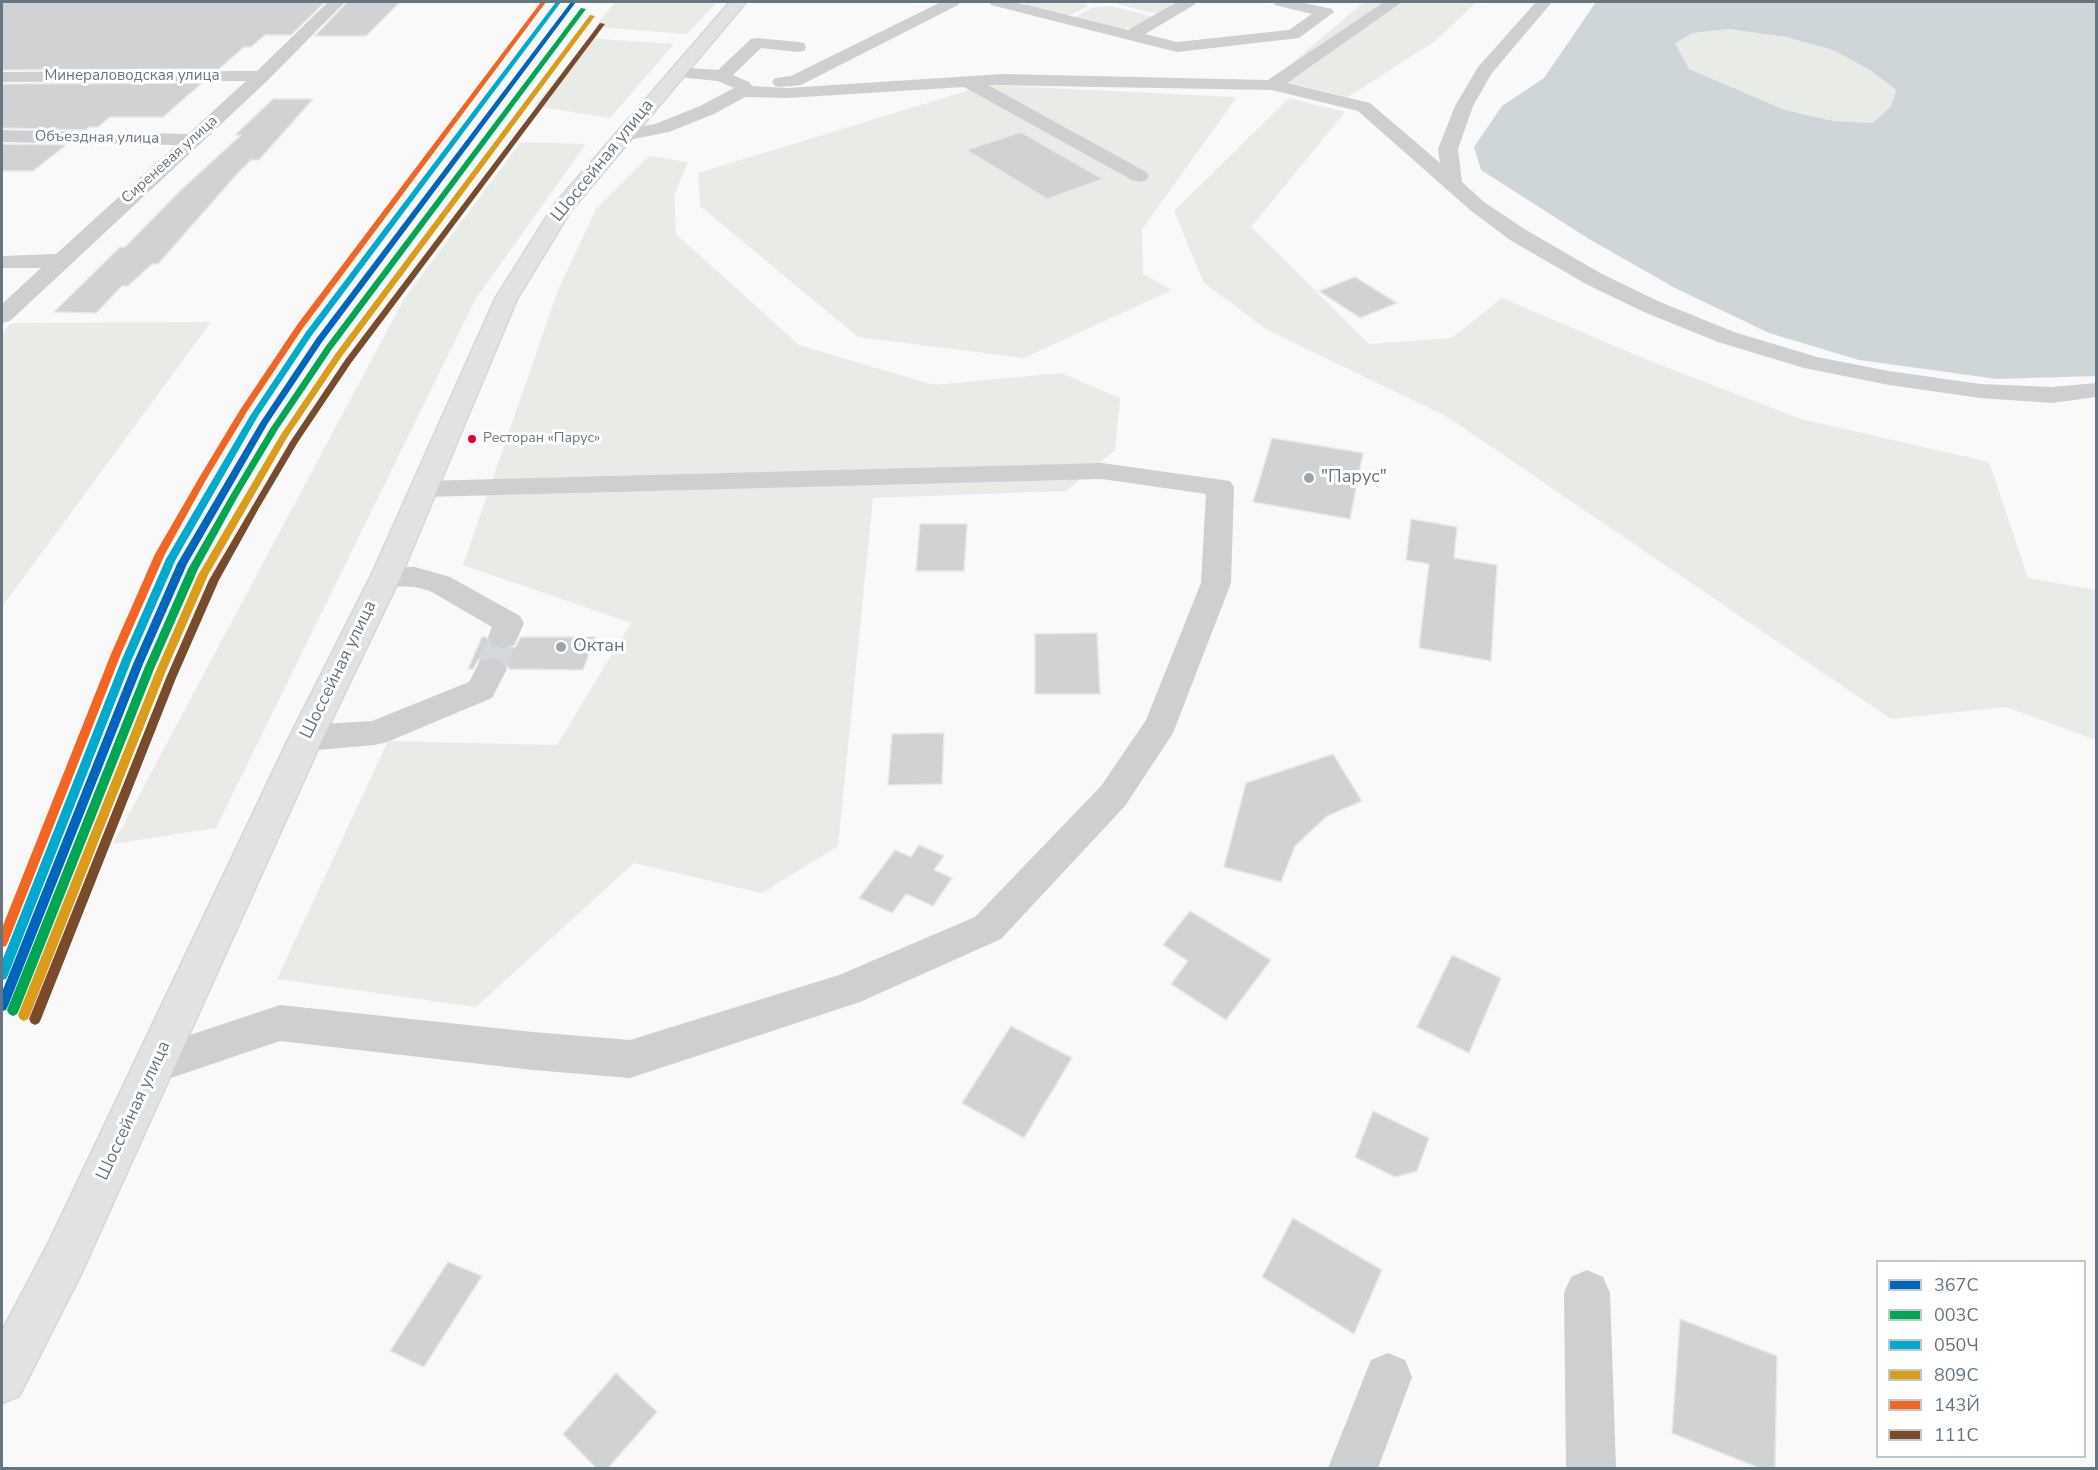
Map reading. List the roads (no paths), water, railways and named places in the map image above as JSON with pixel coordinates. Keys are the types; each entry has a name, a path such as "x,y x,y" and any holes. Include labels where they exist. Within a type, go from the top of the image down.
{"main road":[{"name":"Шоссейная улица","path":"2,1379 65,1258 306,738 386,576 506,299 561,209 738,2"}],"street":[{"name":"Сиреневая улица","path":"2,316 262,76 337,2"},
{"path":"743,88 795,81 952,2"},
{"path":"1131,35 1188,2"},
{"path":"1011,3 1177,46 1293,34 1326,12 1281,2"},
{"path":"1272,85 1394,2"},
{"path":"1452,184 1448,149 1464,106 1484,70 1544,2"},
{"path":"623,135 662,128 706,110 743,88 780,72 863,28"},
{"path":"722,76 757,43 798,47"},
{"path":"677,72 722,76 743,88 787,93 1003,79 1272,85 1364,107 1477,206 1518,235 1594,279 1652,307 1726,337 1813,363 1889,378 1980,391 2052,395 2097,390"},
{"name":"Минераловодская улица","path":"2,76 262,76"},
{"path":"967,81 1139,176"},
{"name":"Объездная улица","path":"2,136 193,140"},
{"path":"2,262 59,261"},
{"path":"156,1064 280,1023 533,1051 630,1059 846,990 988,928 1113,796 1161,724 1215,584 1220,487 1102,471 424,489"},
{"path":"386,576 415,578 440,584 509,623 503,637"},
{"path":"306,738 375,733 482,690 490,669"},
{"path":"1587,1293 1591,1468"},
{"path":"1353,1468 1388,1377"}],"tunnel":[{"path":"491,669 503,637"}],"place":[{"name":"Ресторан «Парус»","path":"472,439"},
{"name":"\"Парус\"","path":"1309,478"},
{"name":"Октан","path":"561,647"}]}
